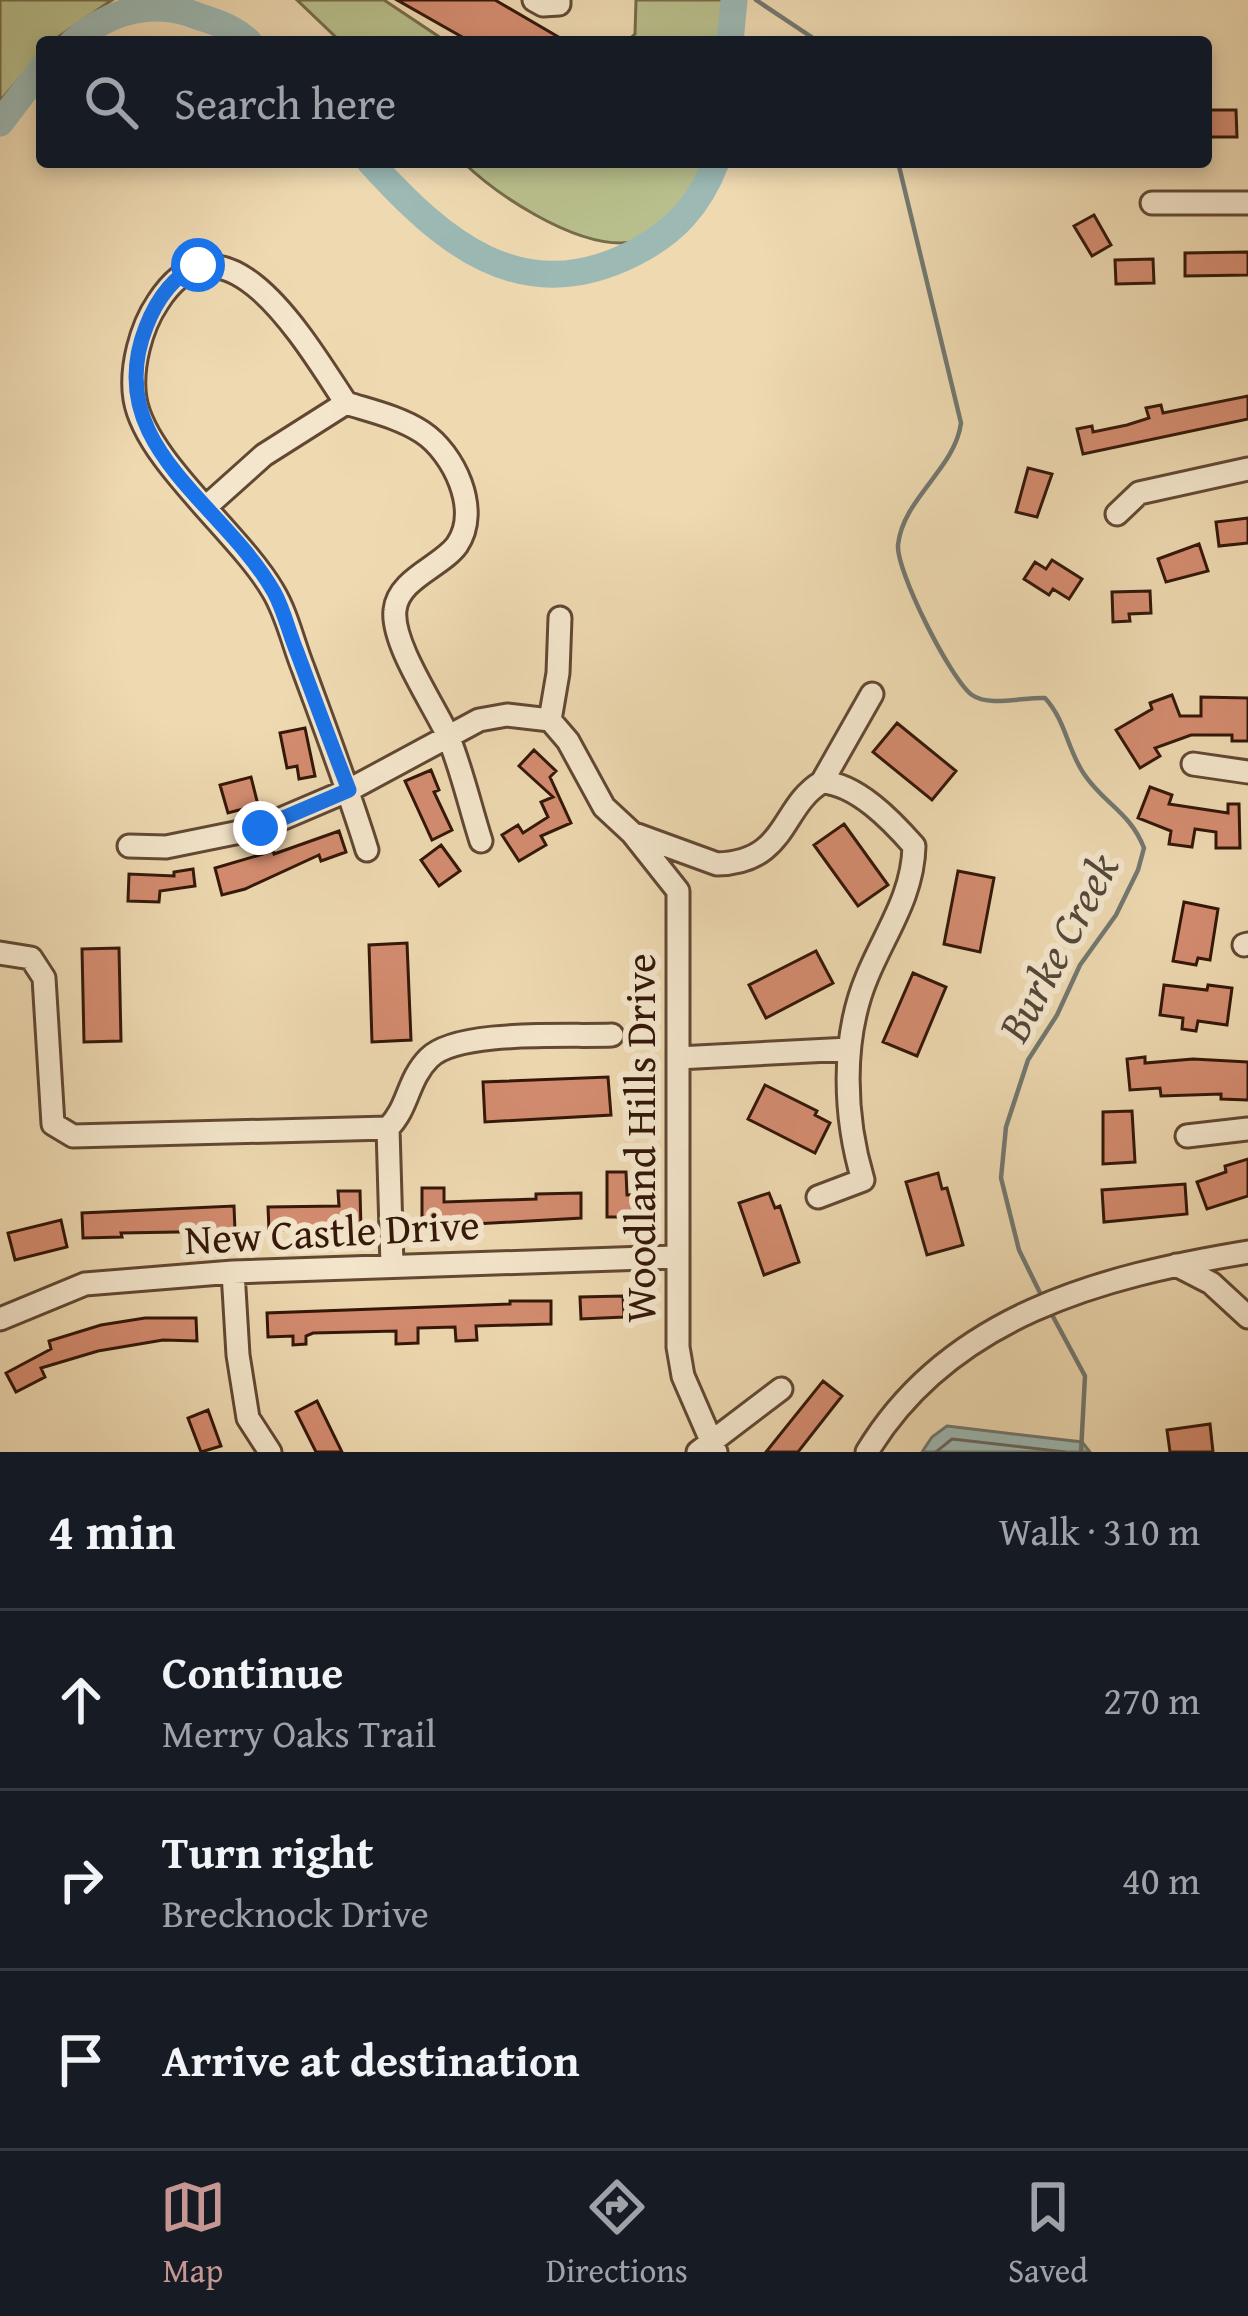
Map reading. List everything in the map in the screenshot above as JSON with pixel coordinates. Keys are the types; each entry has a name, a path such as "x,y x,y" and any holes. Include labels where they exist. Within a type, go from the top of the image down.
{"street":[{"path":"534,0 543,5 560,4 559,0"},
{"path":"1152,203 1248,203"},
{"path":"368,850 274,592 149,436 135,397 136,362 153,308 192,267 220,267 267,296 299,333 346,403 386,415 430,437 461,483 465,518 461,538 453,550 419,575 395,611 405,649 449,739 481,841"},
{"path":"207,506 264,455 346,403"},
{"path":"1117,514 1139,493 1248,469"},
{"path":"129,846 166,847 260,828 349,790 479,720 507,715 550,720 560,618"},
{"path":"632,833 717,864 745,860 779,835 810,789 822,782 872,694"},
{"name":"Woodland Hills Drive","path":"550,720 568,741 604,807 632,833 678,891 678,1347 708,1449"},
{"path":"1192,764 1248,772"},
{"path":"818,1197 863,1180 851,1140 849,1048 868,974 886,944 909,883 914,846 853,793 835,782 822,782"},
{"path":"0,953 31,958 44,977 53,1124 73,1136 388,1128 405,1112 408,1084 433,1054 446,1048 463,1041 612,1035"},
{"path":"678,1058 849,1048"},
{"path":"388,1128 392,1266"},
{"path":"1187,1136 1248,1129"},
{"path":"867,1452 911,1394 988,1334 1073,1291 1248,1252"},
{"name":"New Castle Drive","path":"0,1319 85,1284 233,1272 675,1256"},
{"path":"1176,1265 1211,1283 1248,1317"},
{"path":"233,1272 248,1418 269,1452"},
{"path":"708,1449 782,1389"}],"green space":[{"path":"0,0 112,0 60,36 36,36 36,59 0,101"},
{"path":"297,0 384,0 438,36 335,36"},
{"path":"636,0 724,0 720,36 635,34"},
{"path":"470,168 702,168 671,217 647,235 621,243 558,226 495,189"}],"water":[{"path":"947,1426 1082,1442 1090,1452 922,1452"}],"building":[{"path":"397,0 495,0 557,36 460,36"},
{"path":"1212,110 1236,110 1237,137 1212,137"},
{"path":"1094,215 1111,245 1092,256 1074,226"},
{"path":"1248,252 1248,275 1185,276 1185,253"},
{"path":"1153,259 1154,283 1116,284 1115,260"},
{"path":"1248,396 1248,419 1083,454 1077,429 1092,426 1093,432 1127,425 1149,418 1146,408 1161,405 1163,413"},
{"path":"1028,468 1052,474 1037,517 1016,512"},
{"path":"1248,518 1248,543 1219,546 1216,522"},
{"path":"1199,544 1208,571 1166,582 1158,559"},
{"path":"1052,560 1082,579 1069,599 1053,589 1049,595 1024,579 1035,562 1046,569"},
{"path":"1150,591 1151,613 1129,614 1130,621 1113,622 1112,592"},
{"path":"1172,695 1180,716 1201,716 1201,697 1248,698 1248,741 1232,741 1232,735 1191,735 1155,748 1160,756 1140,768 1116,730 1152,709 1150,703"},
{"path":"897,723 956,771 932,800 873,752"},
{"path":"305,728 315,776 299,779 297,766 287,768 280,733"},
{"path":"534,750 556,771 550,777 571,823 541,836 546,845 519,861 502,835 518,825 523,833 548,817 541,802 553,797 519,766"},
{"path":"431,770 439,790 434,792 452,830 432,840 405,781"},
{"path":"251,777 258,805 228,813 220,785"},
{"path":"1150,787 1172,795 1169,804 1228,813 1228,804 1239,804 1240,848 1216,848 1216,832 1195,829 1192,847 1169,844 1171,831 1138,818"},
{"path":"844,824 888,885 858,906 814,845"},
{"path":"339,831 346,852 321,861 319,855 222,895 215,868"},
{"path":"441,845 460,871 439,886 421,860"},
{"path":"193,869 195,886 160,891 159,902 128,901 129,874 174,876 174,872"},
{"path":"958,871 994,878 980,952 944,944"},
{"path":"1184,902 1218,909 1210,960 1198,958 1196,965 1173,961"},
{"path":"407,943 411,1040 372,1042 369,945"},
{"path":"119,948 121,1041 84,1042 82,949"},
{"path":"816,951 833,983 766,1018 749,985"},
{"path":"913,973 946,987 917,1056 883,1042"},
{"path":"1164,985 1232,988 1227,1025 1198,1021 1196,1031 1182,1029 1183,1018 1160,1015"},
{"path":"1145,1057 1145,1063 1248,1062 1248,1100 1221,1099 1221,1094 1161,1096 1160,1088 1130,1090 1127,1059"},
{"path":"608,1077 611,1115 485,1122 483,1082"},
{"path":"765,1085 817,1111 815,1115 830,1123 815,1153 748,1119"},
{"path":"1132,1111 1135,1162 1103,1164 1103,1112"},
{"path":"1248,1159 1248,1196 1207,1209 1197,1182"},
{"path":"607,1172 626,1172 627,1195 648,1194 648,1217 607,1217"},
{"path":"938,1173 963,1245 927,1255 906,1182"},
{"path":"1185,1184 1187,1214 1104,1222 1102,1190"},
{"path":"422,1188 444,1188 444,1202 581,1193 581,1218 422,1227"},
{"path":"338,1191 360,1191 361,1229 269,1230 268,1207 339,1206"},
{"path":"769,1193 775,1208 780,1206 799,1262 764,1275 739,1203"},
{"path":"234,1206 235,1231 83,1238 82,1213"},
{"path":"61,1220 67,1247 15,1260 8,1233"},
{"path":"623,1296 624,1317 581,1319 580,1297"},
{"path":"551,1301 551,1324 476,1326 477,1340 456,1341 455,1327 418,1328 418,1343 396,1344 396,1331 313,1333 306,1336 306,1344 293,1345 293,1336 268,1337 267,1313"},
{"path":"145,1318 196,1318 197,1341 163,1340 98,1351 41,1368 45,1377 16,1392 6,1373 51,1349 49,1341"},
{"path":"823,1381 842,1396 798,1452 766,1452"},
{"path":"317,1401 342,1452 316,1452 296,1412"},
{"path":"208,1410 221,1446 201,1452 188,1418"},
{"path":"1210,1424 1213,1452 1170,1452 1167,1430"}],"waterway":[{"path":"731,36 734,0"},
{"name":"Burke Creek","path":"756,0 810,36"},
{"path":"81,36 113,17 157,8 189,13 241,36"},
{"path":"0,123 36,76"},
{"path":"376,168 455,241 486,259 519,270 554,274 592,269 660,237 693,205 713,168"},
{"name":"Burke Creek","path":"899,168 961,423 949,455 902,528 898,545 906,577 939,648 963,685 979,699 1045,698 1084,774 1132,825 1144,848 1116,915 1080,965 1057,1015 1028,1060 1006,1127 1001,1178 1019,1250 1044,1301"},
{"name":"Burke Creek","path":"1050,1311 1085,1376 1081,1452"}],"route":[{"path":"198,265 161,296 143,334 134,383 140,417 161,454 274,592 349,790 260,828"}]}
